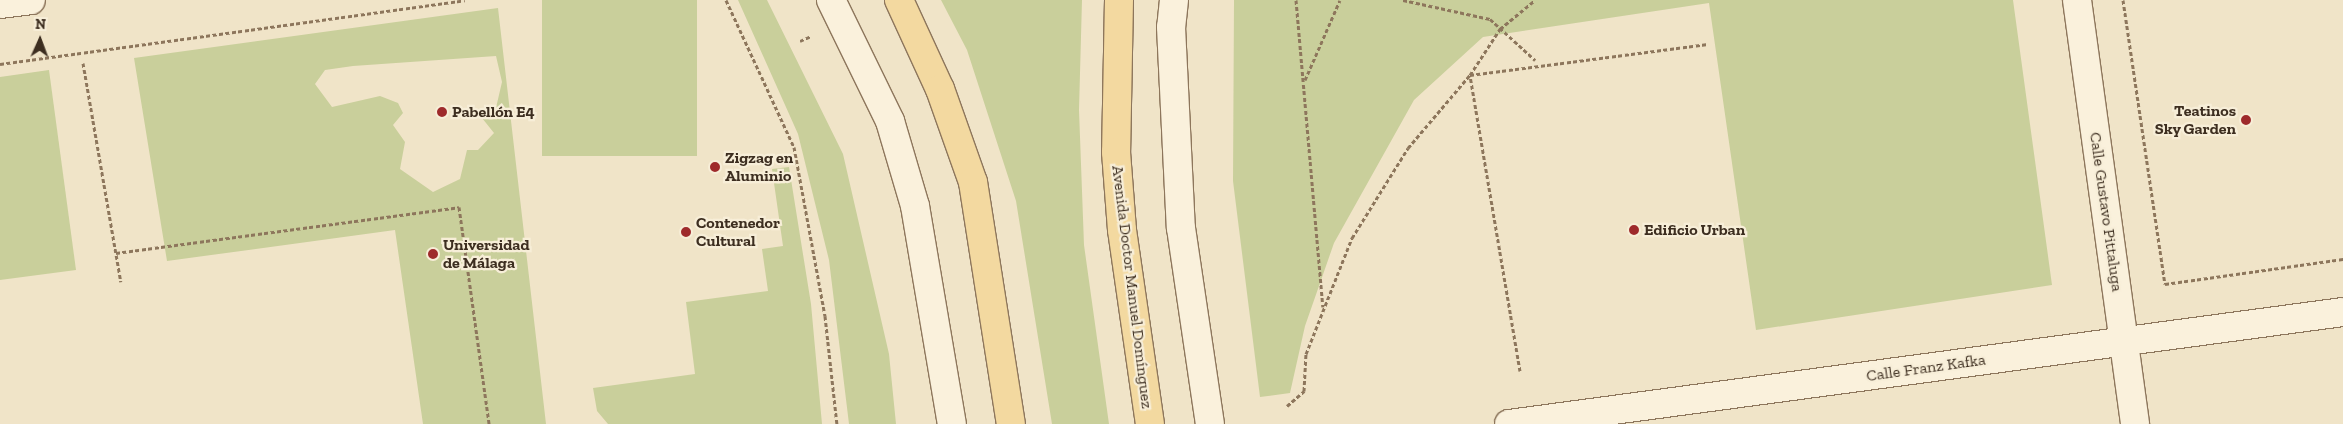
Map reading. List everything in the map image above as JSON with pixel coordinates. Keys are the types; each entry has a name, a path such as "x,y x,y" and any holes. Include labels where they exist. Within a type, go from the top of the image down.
{"main road":[{"path":"899,0 940,89 973,182 1011,424"},
{"name":"Avenida Doctor Manuel Domínguez","path":"1119,0 1116,152 1122,230 1150,424"}],"street":[{"path":"0,4 31,0"},
{"path":"831,0 890,121 915,206 952,424"},
{"path":"1174,0 1171,27 1181,228 1210,424"},
{"name":"Calle Gustavo Pittaluga","path":"2077,0 2135,424"},
{"name":"Calle Franz Kafka","path":"1509,424 2343,312"}],"path":[{"path":"0,64 465,0"},
{"path":"726,0 794,147 826,316 837,424"},
{"path":"1296,0 1323,308"},
{"path":"1304,82 1340,0"},
{"path":"1403,0 1490,19 1535,60"},
{"path":"1286,406 1304,391 1306,354 1352,238 1408,148 1470,75 1500,28 1535,0"},
{"path":"2123,0 2165,284 2343,259"},
{"path":"800,41 814,35"},
{"path":"1470,75 1708,44"},
{"path":"83,63 121,282"},
{"path":"1470,75 1520,371"},
{"path":"116,253 459,207 489,424"}],"green space":[{"path":"542,0 697,0 697,156 542,156"},
{"path":"738,0 767,0 843,154 889,354 896,424 849,424 829,260 798,134"},
{"path":"941,0 1082,0 1079,110 1084,245 1109,424 1052,424 1016,201 967,50"},
{"path":"1234,0 2013,0 2052,285 1756,330 1709,3 1483,37 1414,100 1334,243 1305,326 1290,393 1260,397 1233,181"},
{"path":"498,8 546,424 423,424 395,230 167,261 134,58","holes":["496,56 502,82 495,112 482,118 494,133 478,150 467,150 460,179 433,192 400,169 405,142 393,125 403,113 398,103 380,96 332,107 315,84 325,70 353,66"]},
{"path":"49,70 76,270 0,280 0,77"},
{"path":"789,167 811,304 822,424 608,424 597,411 593,388 695,374 686,302 768,291 762,249 783,246 772,169"}],"place":[{"name":"Pabellón E4","path":"442,112"},
{"name":"Teatinos Sky Garden","path":"2246,120"},
{"name":"Zigzag en Aluminio","path":"715,167"},
{"name":"Edificio Urban","path":"1634,230"},
{"name":"Contenedor Cultural","path":"686,232"},
{"name":"Universidad de Málaga","path":"433,254"}]}
